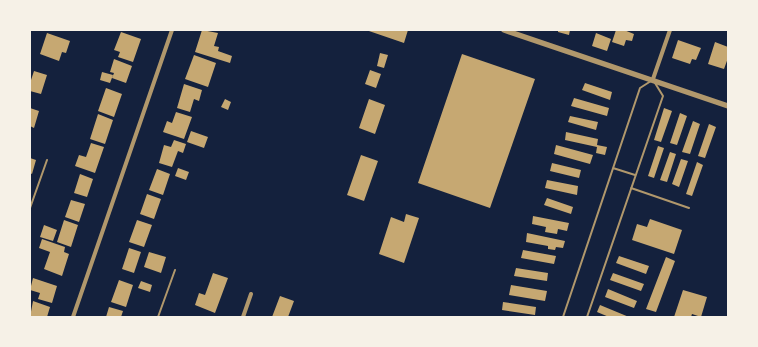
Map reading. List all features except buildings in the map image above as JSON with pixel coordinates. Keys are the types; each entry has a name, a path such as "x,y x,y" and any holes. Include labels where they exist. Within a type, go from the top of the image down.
{"street":[{"path":"73,317 172,30"},
{"path":"504,30 653,79 728,106"},
{"path":"653,79 670,30"},
{"path":"243,317 251,294"}],"lane":[{"path":"563,317 640,88 653,79 663,96 587,317"},
{"path":"30,208 47,160"},
{"path":"613,168 635,175"},
{"path":"631,188 689,208"},
{"path":"158,317 175,270"}]}
